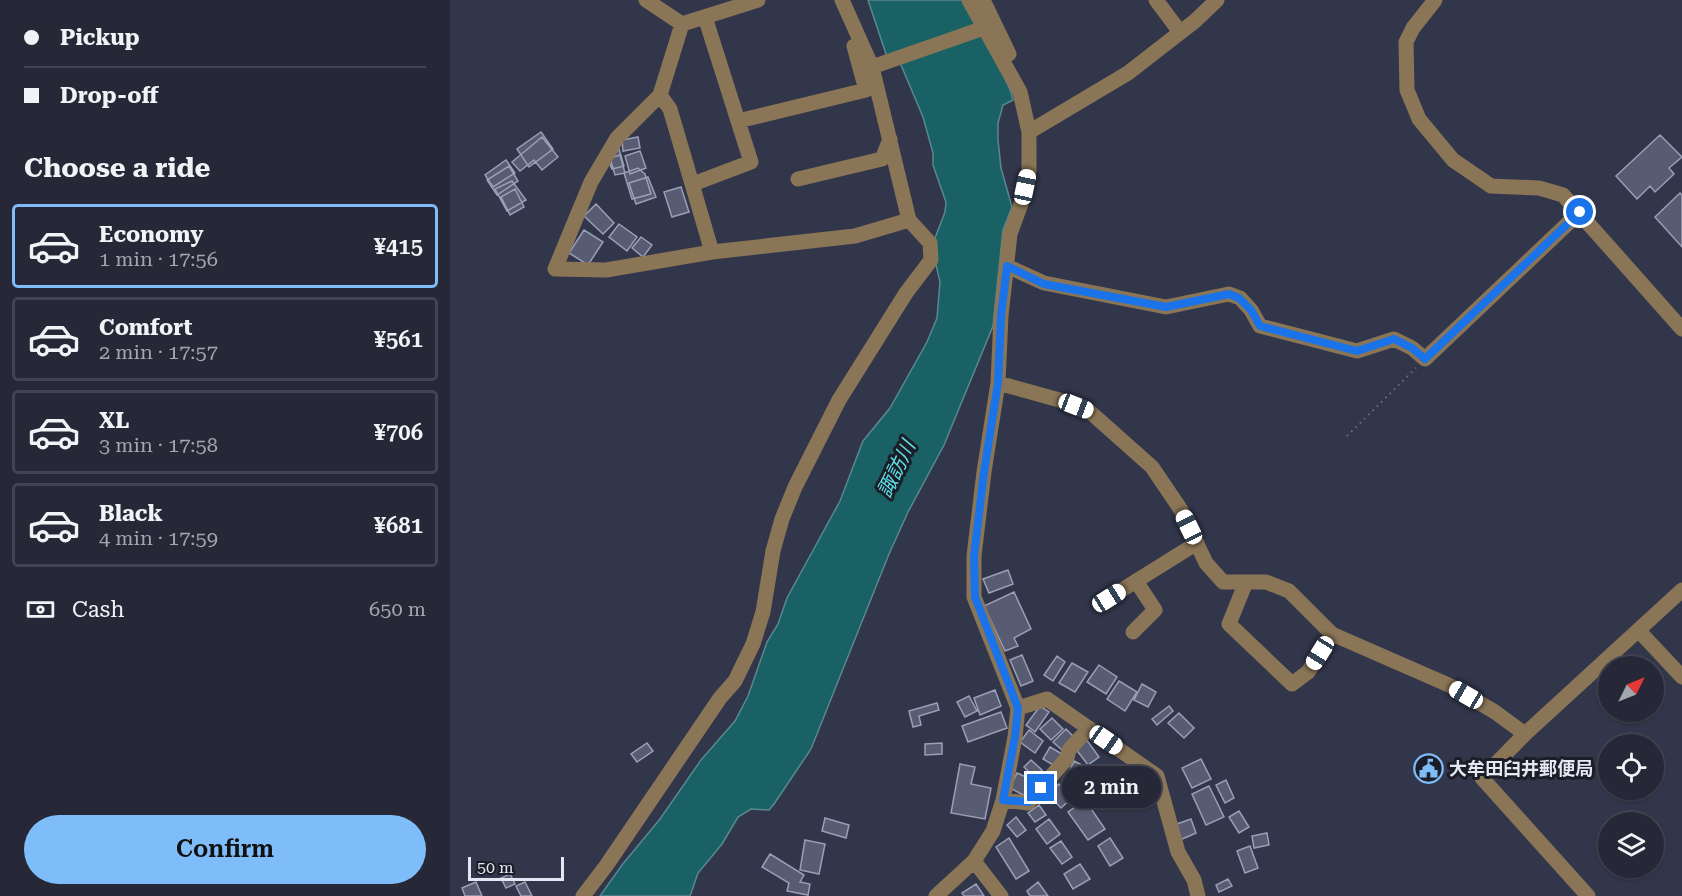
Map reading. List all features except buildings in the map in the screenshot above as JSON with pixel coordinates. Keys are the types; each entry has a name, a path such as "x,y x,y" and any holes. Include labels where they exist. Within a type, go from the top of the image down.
{"street":[{"path":"646,0 682,24"},
{"path":"682,24 758,0"},
{"path":"583,896 606,866 720,698 735,681 753,644 763,612 773,551 782,519 795,487 839,400 906,293 931,260 930,243 909,220 875,67 842,0"},
{"path":"969,0 982,29 1020,92"},
{"path":"936,896 974,861 993,831 1003,800 1018,708 975,597 974,556 998,383 1001,316 1010,234 1022,204 1029,171 1029,132 1013,62 983,0"},
{"path":"1156,0 1180,32"},
{"path":"1029,132 1128,73 1217,0"},
{"path":"1435,0 1413,27 1406,42 1407,90 1419,119 1453,160 1491,186 1539,188 1563,195 1682,329"},
{"path":"693,184 751,162 705,17"},
{"path":"682,24 660,95 617,138 591,182 555,269 606,270 712,252 855,236 909,220"},
{"path":"875,67 982,29"},
{"path":"738,121 866,90 852,39 857,32"},
{"path":"660,95 669,109 712,252"},
{"path":"798,178 882,159 890,139"},
{"path":"1007,266 1044,284 1166,307 1229,294 1239,298 1251,310 1260,326 1357,351 1394,339 1412,348 1425,359 1580,212"},
{"path":"998,383 1063,401 1089,411 1152,467 1181,510 1206,562 1223,582 1266,582 1289,591 1332,634 1451,686 1495,712 1525,734"},
{"path":"1109,598 1197,543"},
{"path":"1133,632 1155,610 1136,581"},
{"path":"1246,582 1229,624 1292,684 1308,672 1332,634"},
{"path":"1588,896 1482,778 1525,734 1682,590"},
{"path":"1639,631 1682,677"},
{"path":"1018,708 1047,699 1157,776 1178,852 1194,880 1198,896"},
{"path":"1003,800 1029,802 1067,758 1069,750 1089,728"},
{"path":"974,861 1001,896"}],"path":[{"path":"1347,436 1425,359"}],"water":[{"name":"諏訪川","path":"868,0 963,0 988,41 1011,92 1013,100 1003,105 998,123 1001,168 1012,207 1003,230 993,326 944,445 908,512 889,554 811,749 774,804 769,810 751,809 738,817 722,844 698,873 690,896 600,896 660,819 701,760 735,721 748,696 767,642 778,624 787,598 840,501 863,441 890,408 927,342 937,318 940,282 936,265 935,238 945,212 946,202 933,165 933,153 923,117 901,65 887,57"}],"place":[{"name":"大牟田臼井郵便局","path":"1428,769"}],"route":[{"path":"1041,788 1029,802 1003,800 1018,708 975,597 974,556 998,383 1001,316 1007,266 1044,284 1166,307 1229,294 1239,298 1251,310 1260,326 1357,351 1394,339 1412,348 1425,359 1580,212"}]}
